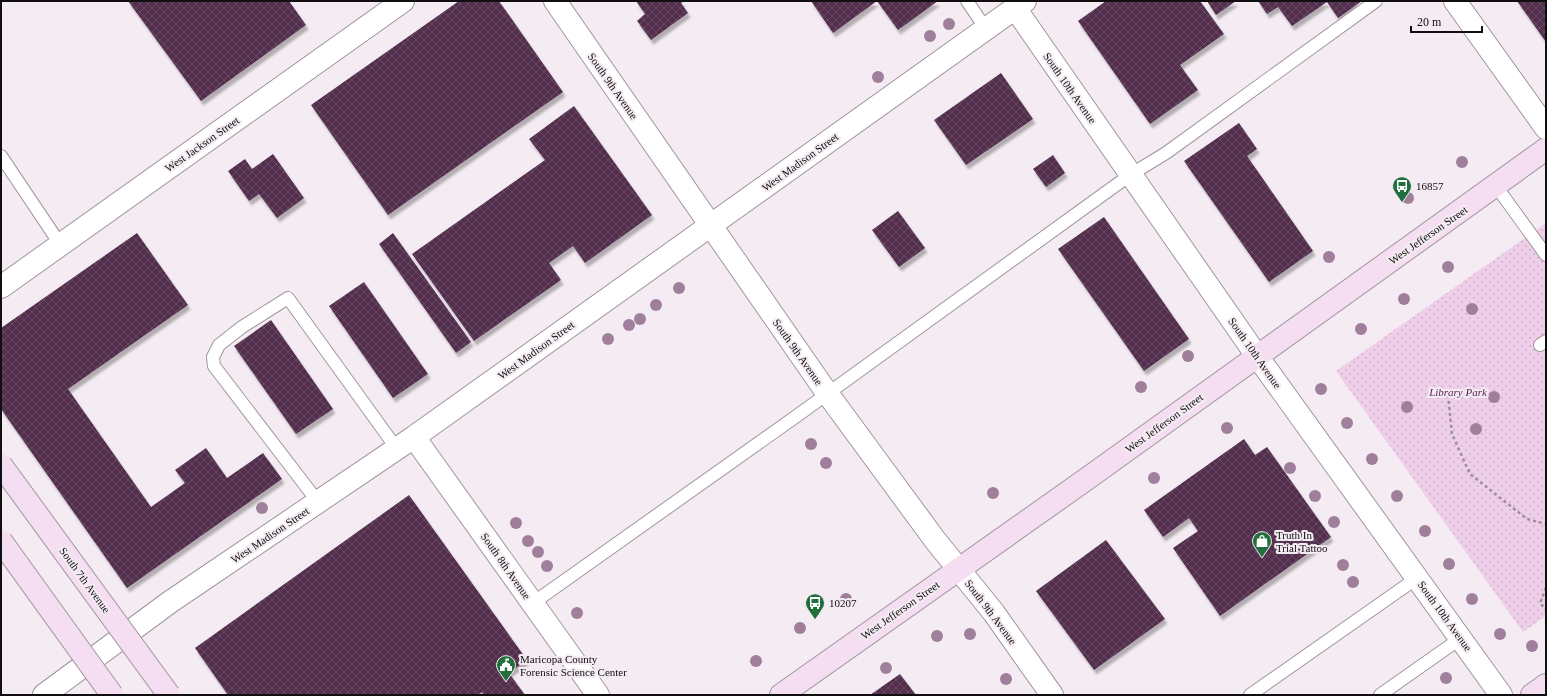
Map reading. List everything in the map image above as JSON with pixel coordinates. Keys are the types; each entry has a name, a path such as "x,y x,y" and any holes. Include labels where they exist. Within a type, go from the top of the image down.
{"main road":[{"name":"West Jefferson Street","path":"781,695 1088,478 1546,149"},
{"name":"South 7th Avenue","path":"1,465 169,695"},
{"path":"1,541 112,695"},
{"path":"1532,695 1546,685"}],"street":[{"name":"West Jackson Street","path":"1,287 403,1"},
{"name":"South 9th Avenue","path":"555,1 827,393 935,540 994,613 1052,695"},
{"path":"1455,1 1546,128"},
{"name":"West Madison Street","path":"44,695 170,602 406,443 1020,4"},
{"name":"South 10th Avenue","path":"1020,4 1130,176 1257,356 1501,695"},
{"name":"South 8th Avenue","path":"406,443 533,603 598,695"}],"lane":[{"path":"967,1 986,29"},
{"path":"533,603 798,415 1130,176 1166,153 1376,1"},
{"path":"1,156 60,244"},
{"path":"1496,186 1546,255"},
{"path":"318,502 214,366 213,357 219,345 242,327 288,298 406,443"},
{"path":"1254,694 1417,578"},
{"path":"1380,695 1461,638"}],"path":[{"path":"1448,395 1452,434 1470,474 1527,519 1546,524"},
{"path":"1546,588 1540,603 1546,610"}],"green space":[{"name":"Library Park","path":"1546,223 1546,616 1523,632 1336,371"}],"building":[{"path":"128,1 289,1 306,25 201,101"},
{"path":"459,1 499,1 563,92 388,215 311,105"},
{"path":"636,1 684,1 681,3 688,13 651,40 637,21 645,14"},
{"path":"811,1 877,1 833,33"},
{"path":"877,1 938,1 898,30"},
{"path":"1106,1 1200,1 1224,34 1180,65 1198,90 1150,124 1078,21"},
{"path":"1207,1 1236,1 1216,15"},
{"path":"1258,1 1362,1 1338,18 1327,2 1292,26 1278,7 1267,14"},
{"path":"1517,1 1546,1 1546,42"},
{"path":"1001,73 1033,119 966,165 934,120"},
{"path":"574,106 652,215 585,263 573,246 549,263 561,280 474,341 412,254 545,160 529,139"},
{"path":"1239,123 1257,149 1247,156 1313,251 1269,282 1184,161"},
{"path":"273,154 304,198 277,218 259,194 249,201 228,171 245,159 252,169"},
{"path":"1053,155 1065,173 1046,187 1033,169"},
{"path":"898,211 925,248 899,267 872,230"},
{"path":"1104,217 1189,339 1144,371 1058,249"},
{"path":"137,233 188,305 68,389 151,507 185,483 175,470 206,448 227,478 263,453 282,479 127,588 1,409 1,328"},
{"path":"393,233 471,342 456,353 379,244"},
{"path":"364,282 428,374 393,398 329,306"},
{"path":"271,320 333,409 296,434 234,346"},
{"path":"1244,439 1255,455 1267,447 1331,537 1220,616 1173,548 1198,531 1189,518 1163,537 1144,510"},
{"path":"409,495 527,660 509,673 525,695 484,695 482,692 477,695 228,695 195,648"},
{"path":"1106,540 1165,619 1094,670 1036,591"},
{"path":"900,674 916,695 870,695"}],"place":[{"name":"16857","path":"1402,203"},
{"name":"Truth In Trial Tattoo","path":"1262,558"},
{"name":"10207","path":"815,620"},
{"name":"Maricopa County Forensic Science Center","path":"506,682"}]}
